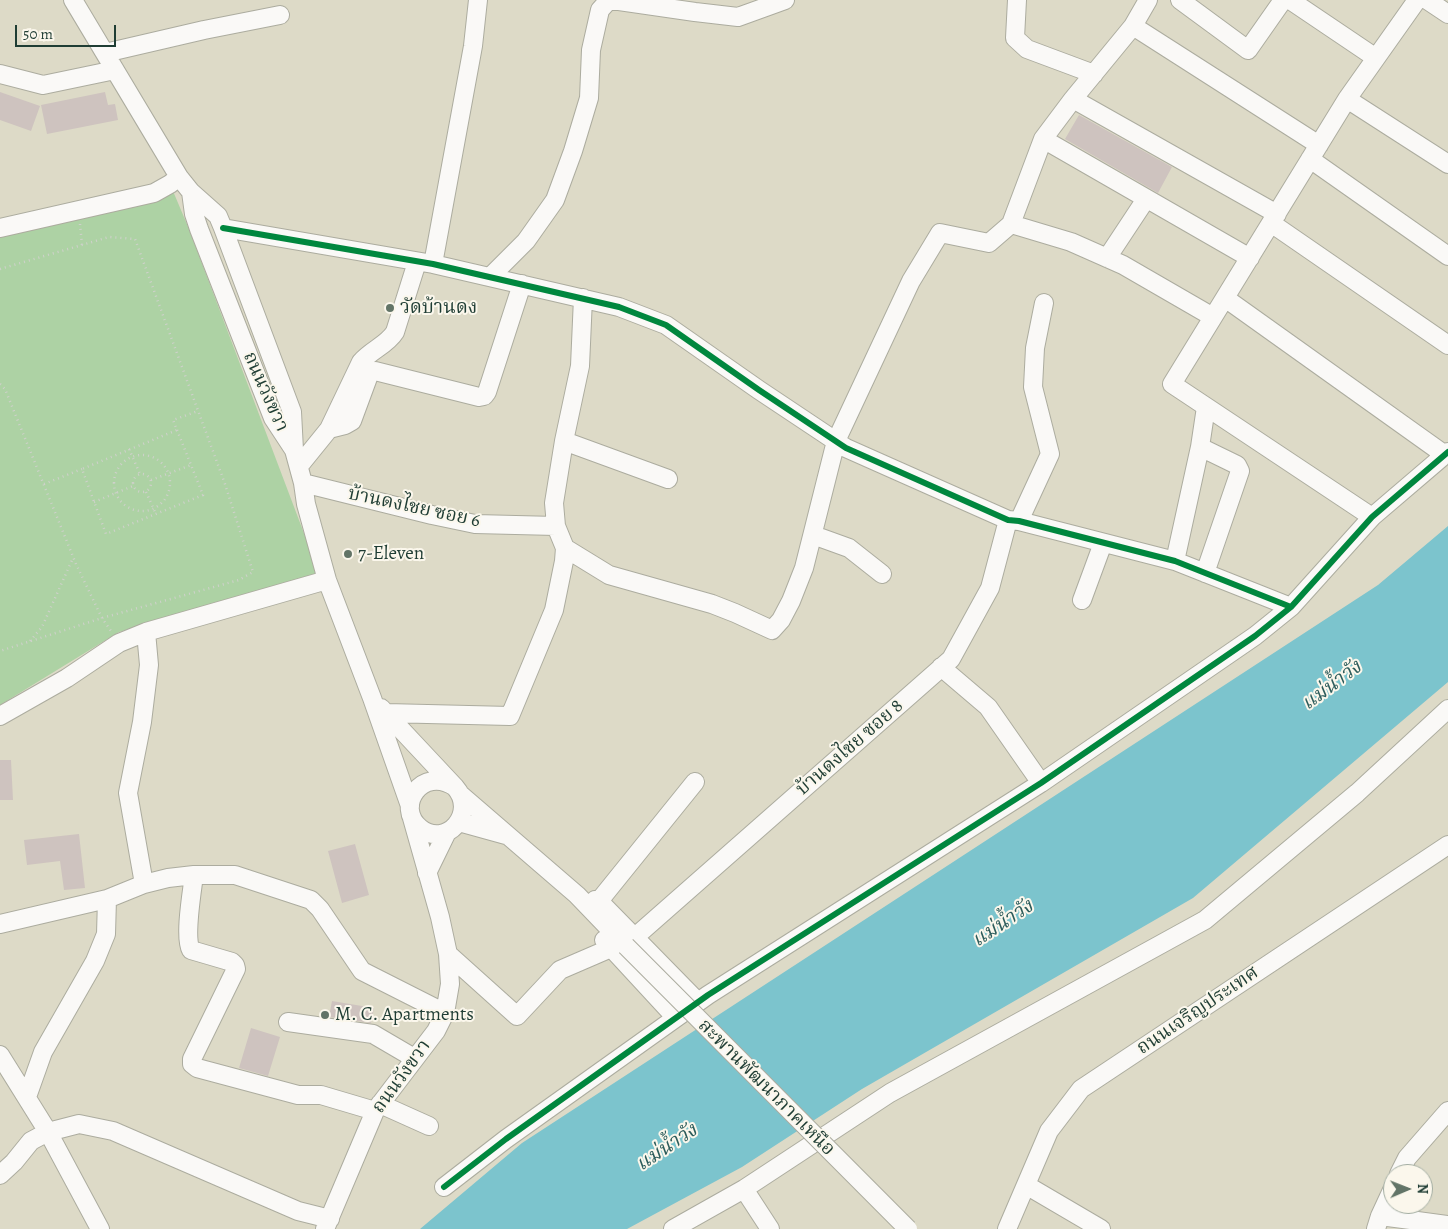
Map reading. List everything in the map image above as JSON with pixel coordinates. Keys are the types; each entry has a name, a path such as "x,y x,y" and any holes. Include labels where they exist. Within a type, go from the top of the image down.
{"street":[{"name":"ถนนวังขวา","path":"73,0 179,177 191,192 194,214 199,230 273,418 299,466 306,504 327,580 372,698 411,812 441,921 448,954 450,984 445,1013 436,1031 377,1107 327,1224"},
{"path":"299,466 329,429 361,362 368,354 392,338 425,263 473,46 478,0"},
{"path":"490,277 526,241 555,200 573,151 589,98 591,50 600,10 608,1 619,0 738,17 785,0"},
{"path":"1017,0 1015,38 1027,49 1094,74"},
{"path":"565,548 609,574 712,604 735,612 772,630 781,620 791,601 804,568 836,441 910,281 940,233 989,243 1010,224 1043,140 1073,99 1133,26 1148,0"},
{"path":"1180,0 1248,50 1283,0"},
{"path":"1290,0 1376,58"},
{"path":"1427,0 1448,14"},
{"path":"1372,516 1172,384 1347,99 1376,58 1409,3"},
{"path":"105,53 280,15"},
{"path":"1133,26 1315,152 1448,256"},
{"path":"0,74 43,85 115,70"},
{"path":"1073,99 1274,219 1448,345"},
{"path":"1347,99 1448,164"},
{"path":"1043,140 1250,258"},
{"path":"0,228 154,193 179,177"},
{"path":"191,192 218,216 223,228 292,412 299,466"},
{"path":"1107,258 1146,199"},
{"path":"1010,224 1071,242 1123,265 1213,317"},
{"path":"223,228 425,263 619,307 666,325 846,448 1013,521 1175,561 1290,607"},
{"path":"329,429 352,421 369,375 375,371 479,397 484,396 487,392 522,284"},
{"path":"386,713 510,716 554,610 564,561 565,548 556,526 554,503 564,441 580,366 583,298"},
{"path":"444,1187 506,1139 698,1002 1041,783 1255,636 1290,607 1372,516 1446,454 1225,298"},
{"name":"บ้านดงไชย ซอย 8","path":"448,954 517,1016 560,970 624,944 951,659 990,588 1013,521 1050,454 1033,387 1035,348 1044,304"},
{"path":"1175,561 1200,447 1206,406"},
{"path":"564,441 668,478"},
{"path":"1200,447 1237,465 1240,471 1205,573"},
{"name":"บ้านดงไชย ซอย 6","path":"299,466 432,515 475,524 556,526"},
{"path":"813,536 849,548 882,574"},
{"path":"1082,600 1103,543"},
{"path":"0,716 66,678 119,643 146,632 327,580"},
{"path":"144,884 128,793 142,722 149,665 146,632"},
{"path":"942,667 988,707 1041,783"},
{"path":"372,698 458,791 463,804 463,813 427,873"},
{"path":"673,1229 744,1189 890,1093 1205,920 1357,793 1448,709"},
{"path":"509,836 453,827 437,834 427,832 418,826 411,812 411,797 422,784 440,780 448,782 577,895 624,944 698,1002"},
{"path":"599,901 695,782"},
{"name":"ถนนเจริญประเทศ","path":"1007,1229 1049,1131 1081,1089 1448,845"},
{"path":"194,875 189,946 191,950 232,962 236,969 192,1059 192,1064 197,1068 298,1095 320,1095 377,1107 428,1126"},
{"path":"0,924 107,899 144,884 168,878 194,875 234,875 311,900 320,909 362,972 445,1013"},
{"path":"577,895 599,901 624,944 676,1018"},
{"path":"27,1097 43,1052 96,961 106,934 107,899"},
{"name":"สะพานพัฒนาภาคเหนือ","path":"624,944 908,1229"},
{"path":"288,1022 372,1034 414,1058"},
{"path":"0,1055 48,1132 100,1229"},
{"path":"1404,1164 1407,1158 1448,1111"},
{"path":"0,1175 14,1162 31,1141 48,1132 79,1124 113,1131 327,1224"},
{"path":"1026,1185 1101,1229"},
{"path":"744,1189 770,1229"},
{"path":"1378,1222 1448,1225"}],"path":[{"path":"78,210 82,245"},
{"path":"0,269 110,238 134,238 226,484 253,572 239,580 102,618 0,651"},
{"path":"0,384 5,389 73,558 102,618"},
{"path":"82,469 106,534 203,496 173,420 198,411"},
{"path":"44,484 177,430"},
{"path":"129,449 140,474"},
{"path":"143,454 152,456 164,465 169,473 169,492 163,502 153,509 142,511 129,507 119,499 116,493 114,480 118,468 133,456 143,454"},
{"path":"151,480 191,466"},
{"path":"140,474 147,475 151,480 150,488 146,492 140,492 133,486 134,479 140,474"},
{"path":"94,502 133,486"},
{"path":"146,492 156,514"},
{"path":"29,642 42,627 73,558"}],"green space":[{"path":"170,184 189,229 319,573 119,632 0,705 0,230"}],"water":[{"name":"แม่น้ำวัง","path":"1448,526 1448,682 1193,898 862,1089 742,1167 627,1229 420,1229 522,1143 1378,585"}],"building":[{"path":"0,92 40,106 31,131 0,120"},
{"path":"105,92 108,105 115,104 118,120 47,134 41,105"},
{"path":"1079,115 1172,167 1158,193 1065,139"},
{"path":"0,760 11,760 13,800 0,800"},
{"path":"79,834 85,888 64,890 60,861 27,865 24,840"},
{"path":"355,844 369,895 342,903 328,851"},
{"path":"332,1001 374,1008 371,1023 329,1017"},
{"path":"251,1028 280,1037 268,1076 239,1068"}],"cycle path":[{"path":"223,228 433,264 619,307 666,325 846,448 1008,520 1019,521 1175,561 1291,607"},
{"path":"444,1187 506,1139 708,995 1041,783 1255,636 1291,607 1372,517 1448,452"}],"place":[{"name":"วัดบ้านดง","path":"390,308"},
{"name":"7-Eleven","path":"348,554"},
{"name":"M. C. Apartments","path":"325,1015"}]}
